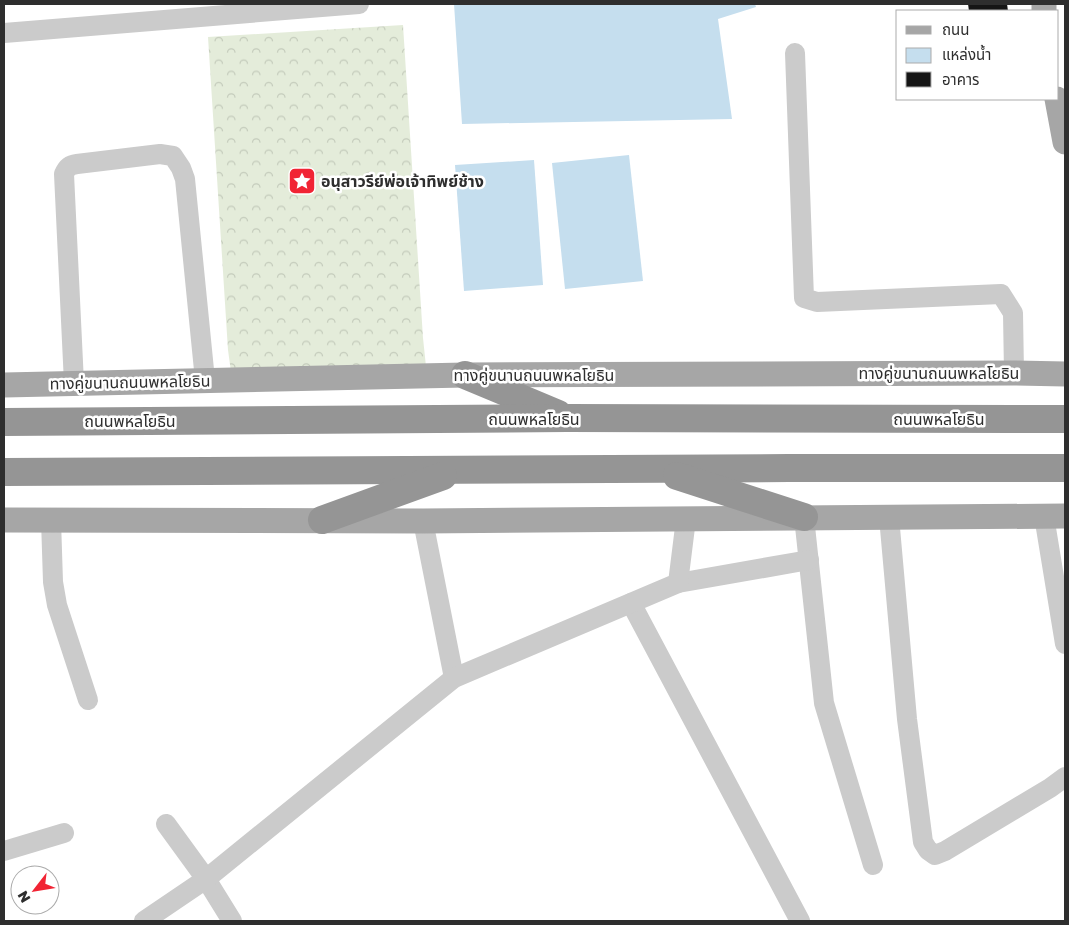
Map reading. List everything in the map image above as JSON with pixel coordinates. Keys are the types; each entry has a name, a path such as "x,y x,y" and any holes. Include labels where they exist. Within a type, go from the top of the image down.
{"highway":[{"path":"465,375 567,418"},
{"name":"ถนนพหลโยธิน","path":"4,422 567,418 1065,419"},
{"path":"4,472 1065,468"},
{"path":"654,469 804,517"},
{"path":"322,520 461,470"}],"main road":[{"path":"1057,100 1065,142"},
{"name":"ทางคู่ขนานถนนพหลโยธิน","path":"4,385 465,375 1063,372"},
{"path":"4,520 686,519 1055,516"}],"street":[{"path":"4,34 359,4"},
{"path":"795,53 804,298 817,302 1001,294 1013,313 1014,373"},
{"path":"74,383 64,174 70,165 160,154 174,156 182,168 185,179 205,380"},
{"path":"1055,516 1065,644"},
{"path":"804,517 824,703 873,865"},
{"path":"889,517 907,719 922,842 928,850 936,855 945,851 1065,777"},
{"path":"678,583 686,519"},
{"path":"51,520 52,582 57,605 88,700"},
{"path":"423,520 454,678"},
{"path":"144,921 206,879 454,678 678,583 809,560"},
{"path":"631,603 800,921"},
{"path":"166,824 206,879 232,921"},
{"path":"4,851 64,833"}],"green space":[{"path":"403,25 427,376 232,379 228,350 208,37"}],"water":[{"path":"454,4 755,4 756,7 718,19 732,119 462,124"},
{"path":"629,155 643,281 565,289 552,163"},
{"path":"534,160 543,285 464,291 455,165"}],"building":[{"path":"968,4 1007,4 1008,10 969,10"}],"place":[{"name":"อนุสาวรีย์พ่อเจ้าทิพย์ช้าง","path":"302,181"}]}
